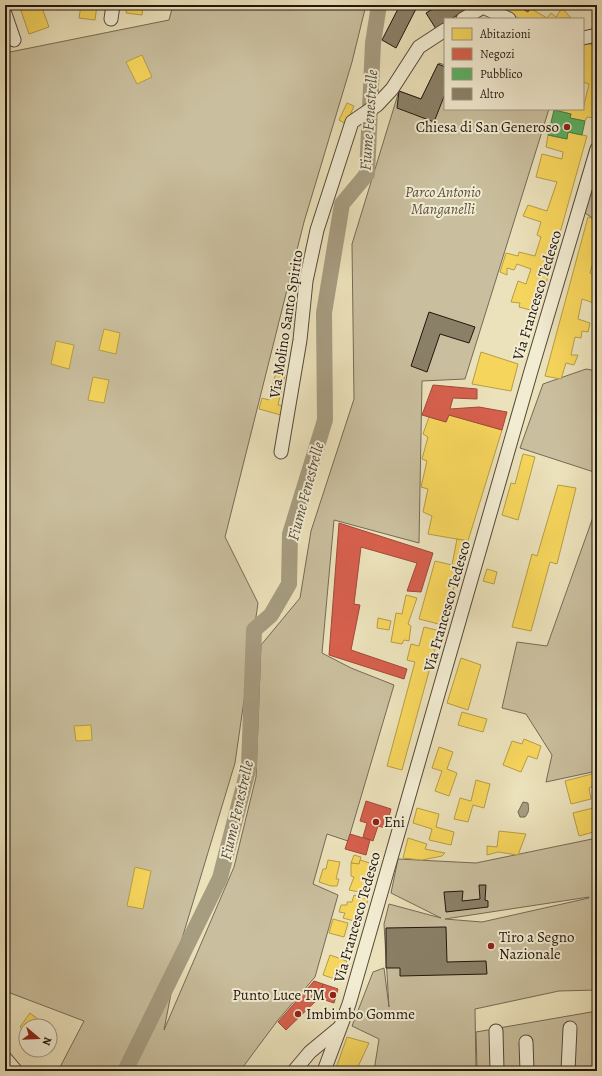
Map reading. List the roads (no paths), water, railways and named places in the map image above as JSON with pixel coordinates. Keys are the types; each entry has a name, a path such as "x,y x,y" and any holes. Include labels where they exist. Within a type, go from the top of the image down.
{"street":[{"path":"111,19 113,5"},
{"path":"465,18 484,7 507,18"},
{"path":"5,14 14,40"},
{"name":"Via Molino Santo Spirito","path":"281,452 300,340 306,281 317,230 352,122 377,104 392,89 419,47 444,31"},
{"path":"584,38 597,35"},
{"name":"Via Francesco Tedesco","path":"324,1071 349,1004 531,371 596,156"},
{"path":"294,1071 310,1052 340,1026"},
{"path":"568,1071 570,1028"},
{"path":"496,1031 497,1071"},
{"path":"526,1042 527,1071"},
{"path":"5,1058 16,1071"}],"waterway":[{"name":"Fiume Fenestrelle","path":"125,1071 220,878 249,766 254,630 271,615 289,584 290,534 325,420 324,313 342,204 367,174 373,43 379,5"}],"place":[{"name":"Chiesa di San Generoso","path":"567,127"},
{"name":"Eni","path":"376,822"},
{"name":"Tiro a Segno Nazionale","path":"491,946"},
{"name":"Punto Luce TM","path":"333,995"},
{"name":"Imbimbo Gomme","path":"298,1014"}],"park label":[{"name":"Parco Antonio Manganelli","path":"443,200"}]}
